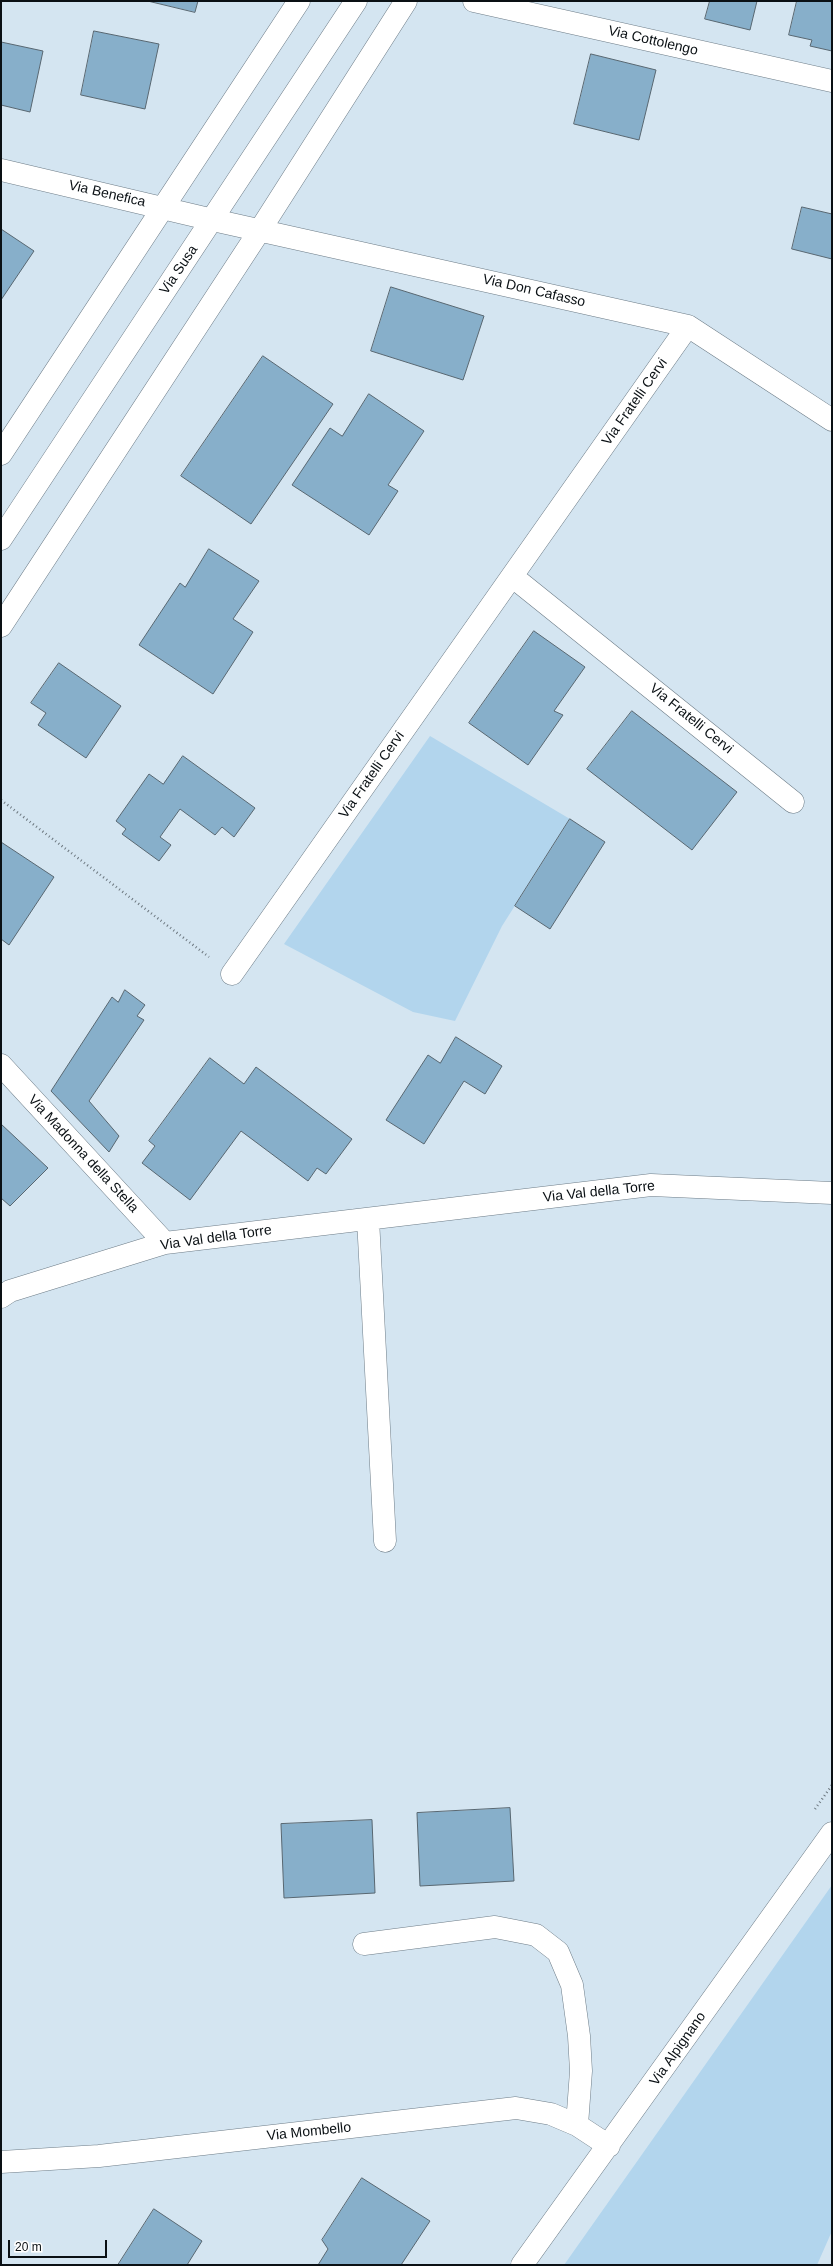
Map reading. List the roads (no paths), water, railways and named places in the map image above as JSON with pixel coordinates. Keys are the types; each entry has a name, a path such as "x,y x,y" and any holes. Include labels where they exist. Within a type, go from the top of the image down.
{"street":[{"path":"1,454 299,1"},
{"name":"Via Susa","path":"1,539 213,220 356,1"},
{"path":"1,626 260,230 406,1"},
{"name":"Via Cottolengo","path":"474,1 832,81"},
{"name":"Via Benefica","path":"1,170 213,220"},
{"name":"Via Don Cafasso","path":"213,220 688,326 832,420"},
{"name":"Via Fratelli Cervi","path":"232,974 513,577 688,326"},
{"name":"Via Fratelli Cervi","path":"513,577 793,802"},
{"name":"Via Madonna della Stella","path":"1,1065 165,1243"},
{"name":"Via Val della Torre","path":"1,1297 10,1291 165,1243 651,1185 832,1192"},
{"path":"368,1219 385,1541"},
{"name":"Via Alpignano","path":"522,2265 609,2146 832,1833"},
{"path":"364,1944 495,1927 536,1935 558,1952 572,1985 579,2036 581,2071 577,2125"},
{"name":"Via Mombello","path":"1,2162 99,2156 516,2108 551,2114 577,2125 609,2146"}]}
